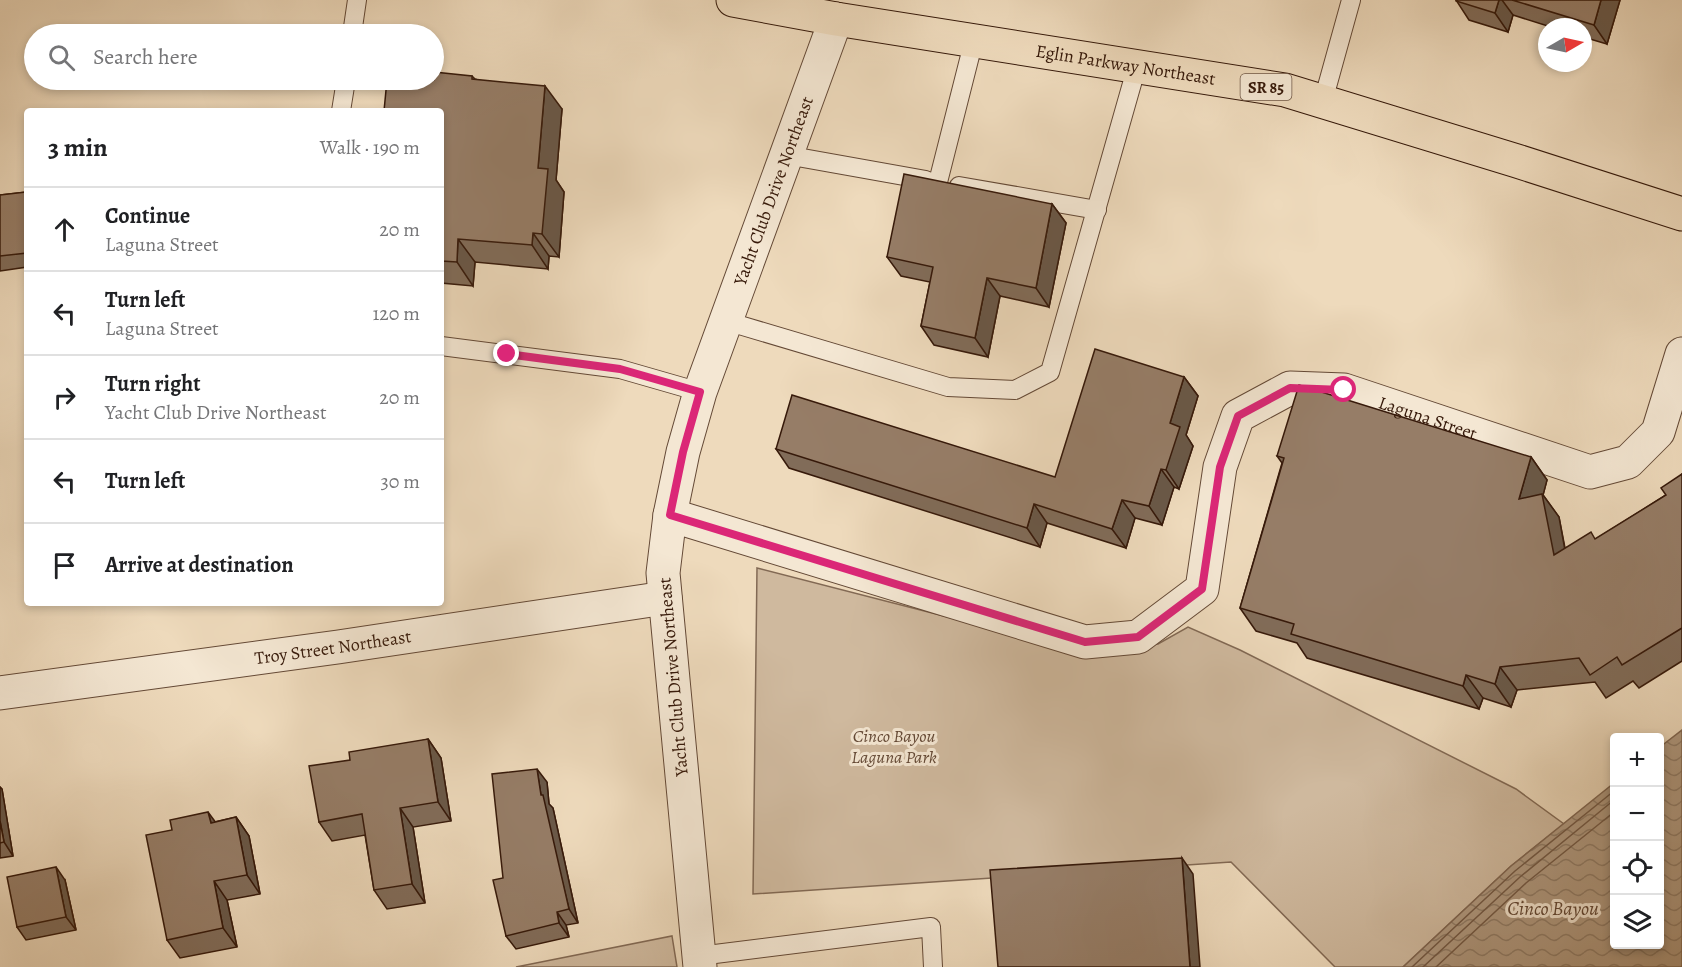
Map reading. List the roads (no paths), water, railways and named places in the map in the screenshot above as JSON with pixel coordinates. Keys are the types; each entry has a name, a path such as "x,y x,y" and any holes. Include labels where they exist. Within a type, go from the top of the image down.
{"highway":[{"name":"Eglin Parkway Northeast","path":"733,0 836,19 1285,90 1517,160 1682,214"}],"street":[{"name":"Yacht Club Drive Northeast","path":"699,962 663,573 670,515 683,452 700,392 836,19"},
{"name":"Laguna Street","path":"670,515 1085,642 1138,637 1202,589 1220,467 1238,416 1290,388 1344,390 1590,472 1628,462 1658,432 1682,354"},
{"name":"Troy Street Northeast","path":"0,693 338,647 665,598"}],"lane":[{"path":"353,24 357,0"},
{"path":"1323,101 1351,0"},
{"path":"938,182 974,40"},
{"path":"726,321 948,387 1015,390 1050,372 1137,66"},
{"path":"341,108 344,90"},
{"path":"786,155 1096,210"},
{"path":"444,346 620,369 700,392"},
{"path":"699,962 931,927 933,967"}],"water":[{"name":"Cinco Bayou","path":"1682,730 1682,967 1403,967 1511,866 1610,786 1610,949 1664,949 1664,744"}],"park label":[{"name":"Cinco Bayou Laguna Park","path":"894,746"}]}
